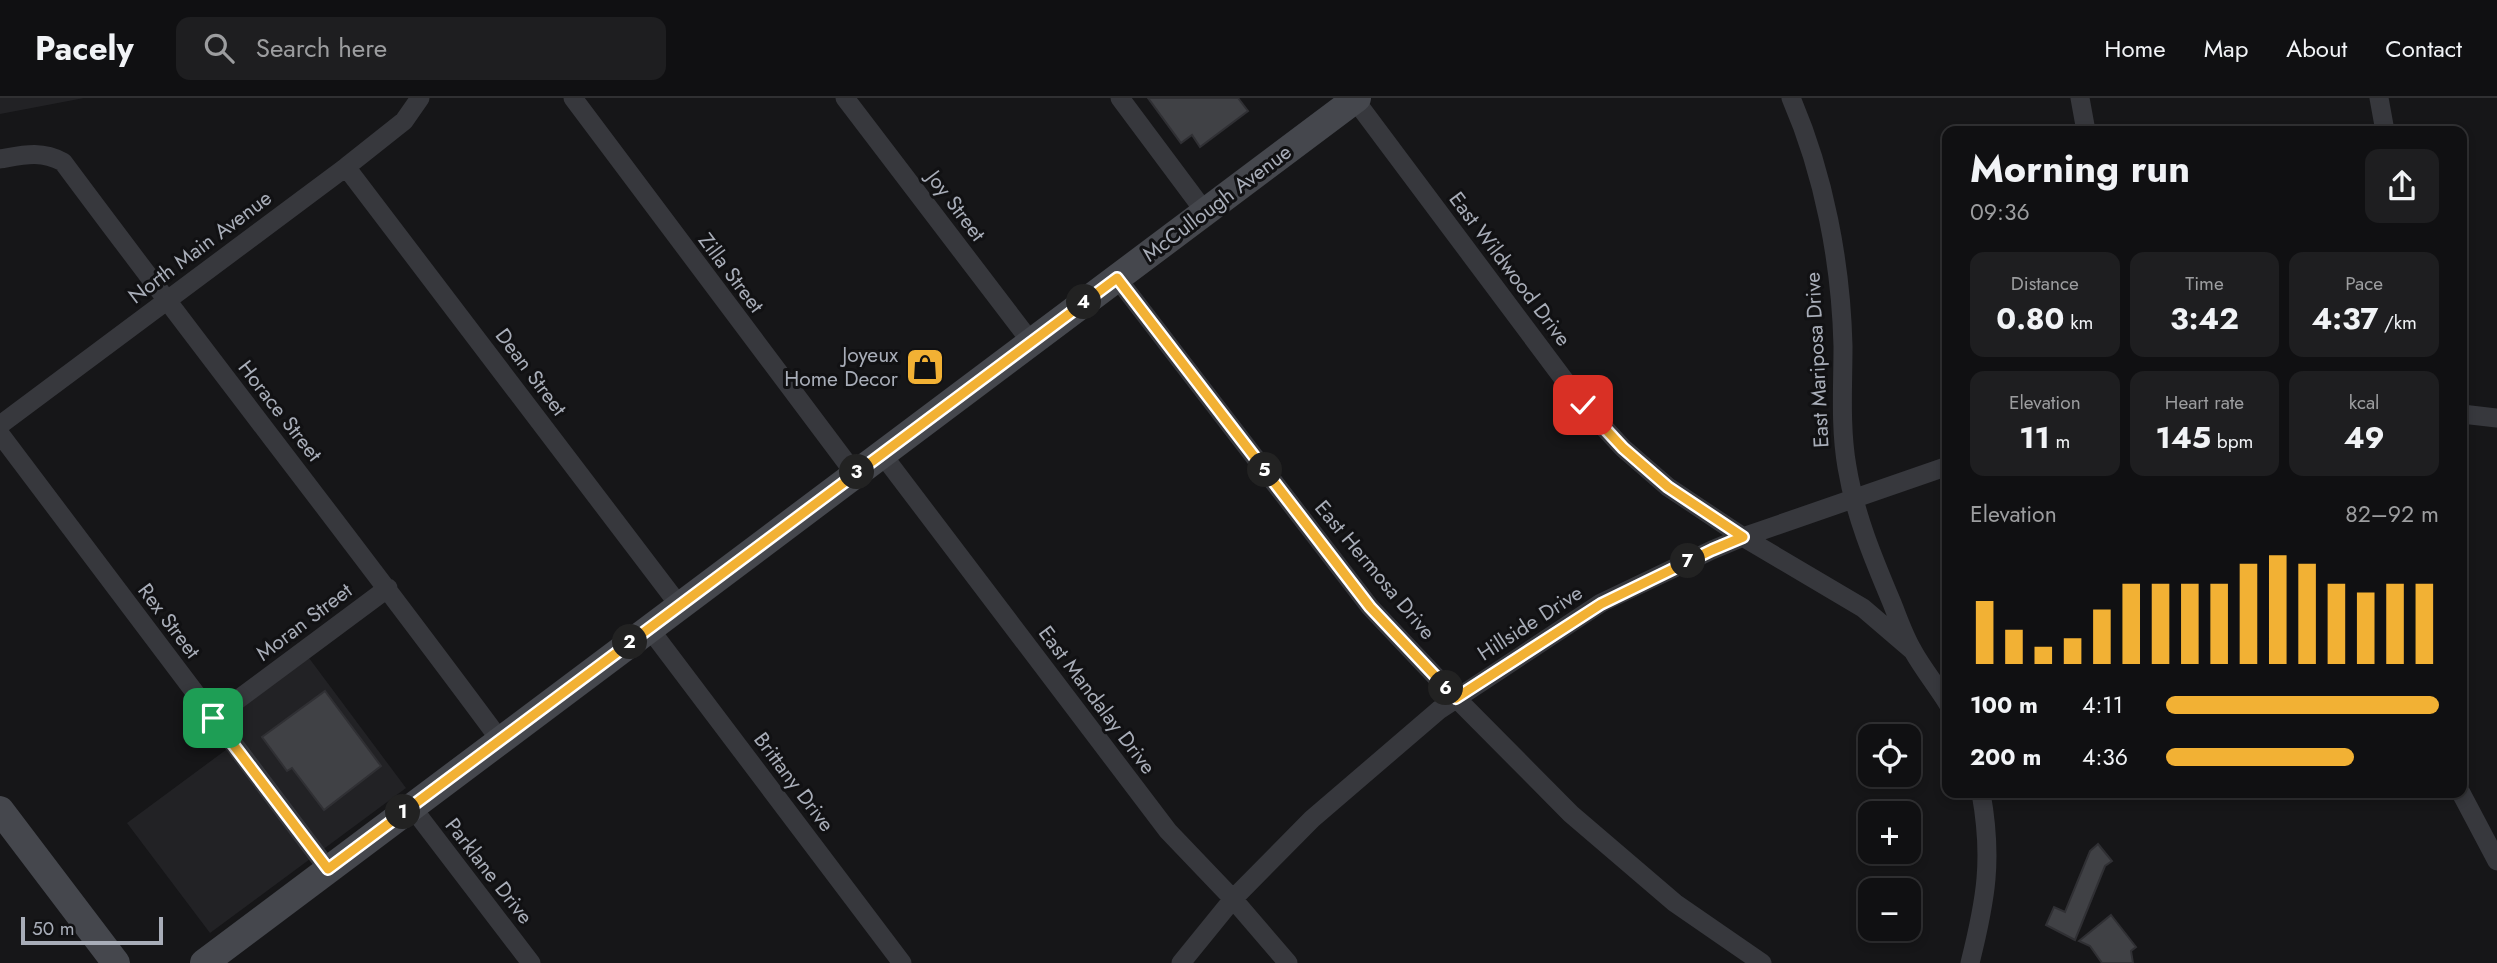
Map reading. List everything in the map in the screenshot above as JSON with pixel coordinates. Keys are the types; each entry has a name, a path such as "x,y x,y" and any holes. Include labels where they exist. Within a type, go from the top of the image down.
{"main road":[{"name":"McCullough Avenue","path":"204,963 1356,99"},
{"path":"0,810 116,963"}],"street":[{"name":"North Main Avenue","path":"0,425 346,167 404,121 420,98"},
{"name":"Zilla Street","path":"573,98 855,474"},
{"name":"Joy Street","path":"845,98 1031,342"},
{"path":"1119,98 1205,212"},
{"name":"East Mariposa Drive","path":"1791,98 1803,125 1825,206 1839,288 1843,344 1842,422 1853,499"},
{"path":"2080,98 2085,126"},
{"path":"2379,98 2384,126"},
{"name":"East Wildwood Drive","path":"1356,99 1583,405 1623,448 1668,487 1743,537 1863,608 1912,650"},
{"name":"Horace Street","path":"0,159 37,153 63,162 388,588 500,740"},
{"name":"Dean Street","path":"346,167 679,605"},
{"name":"East Hermosa Drive","path":"1117,278 1370,607 1571,814 1675,902 1762,963"},
{"path":"2467,415 2497,418"},
{"name":"Rex Street","path":"0,434 328,869"},
{"name":"East Mandalay Drive","path":"882,454 1168,831 1233,899 1288,963"},
{"name":"Hillside Drive","path":"1181,963 1233,899 1312,819 1456,698 1601,604 1712,550 1942,468"},
{"name":"East Wildwood Drive","path":"1853,499 1868,547 1912,650 1942,695"},
{"name":"Moran Street","path":"213,718 388,588"},
{"name":"Brittany Drive","path":"649,628 902,963"},
{"path":"1970,963 1986,895 1989,863 1982,798"},
{"path":"2464,798 2497,860"},
{"name":"Parklane Drive","path":"411,806 531,963"}],"shaded area":[{"path":"0,98 84,98 0,114"},
{"path":"309,658 406,788 210,933 127,823 242,738 236,727 234,714"}],"building":[{"path":"1148,98 1238,98 1248,111 1200,147 1192,135 1181,143"},
{"path":"325,691 381,766 324,810 292,768 287,771 262,737"},
{"path":"2098,844 2112,861 2105,866 2075,940 2046,925 2054,907 2065,912 2090,851"},
{"path":"2111,915 2136,947 2131,951 2133,963 2102,963 2090,946 2079,941"}],"place":[{"name":"Joyeux Home Decor","path":"925,367"}],"route":[{"path":"213,718 328,869 1117,278 1370,607 1456,698 1601,604 1743,537 1668,487 1623,448 1583,405"}]}
